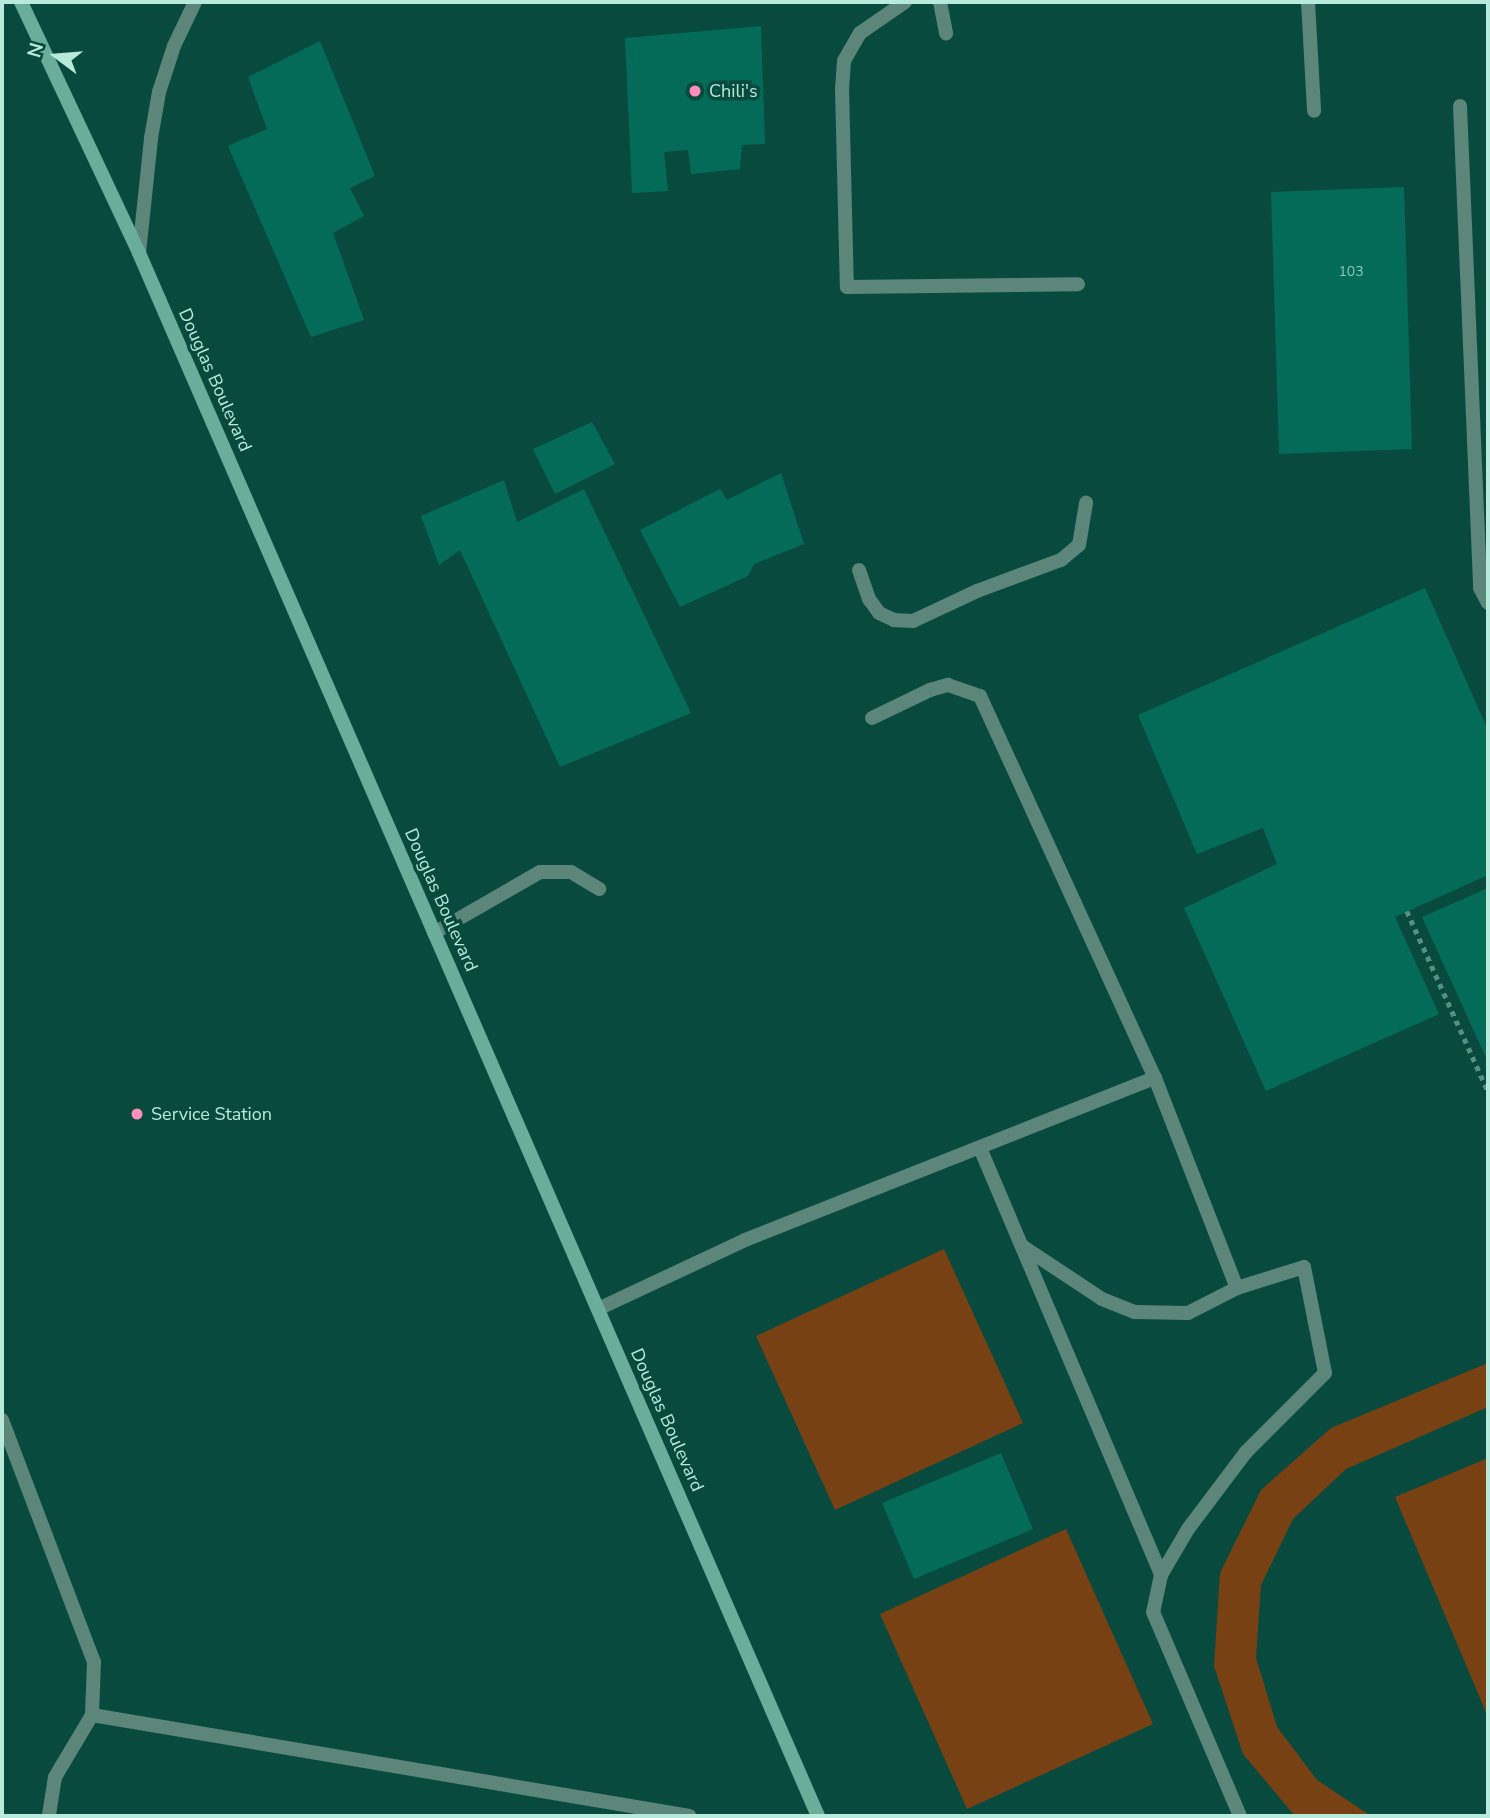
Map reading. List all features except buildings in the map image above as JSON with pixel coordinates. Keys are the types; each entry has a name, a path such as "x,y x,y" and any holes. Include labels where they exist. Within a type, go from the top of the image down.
{"street":[{"name":"Douglas Boulevard","path":"21,2 139,253 818,1816"}],"lane":[{"path":"139,253 151,138 159,92 174,46 195,2"},
{"path":"905,2 860,33 844,61 842,89 847,287 1078,284"},
{"path":"940,2 946,33"},
{"path":"1308,2 1314,111"},
{"path":"1460,106 1480,588 1488,603"},
{"path":"859,570 869,599 879,613 894,620 913,621 977,591 1061,560 1079,545 1086,503"},
{"path":"872,719 930,690 948,685 980,696 1155,1078 1237,1288"},
{"path":"434,933 540,872 571,872 599,889"},
{"path":"598,1309 745,1240 1155,1078"},
{"path":"980,1147 1160,1575"},
{"path":"1021,1246 1101,1299 1135,1312 1188,1313 1237,1288 1304,1267 1325,1373 1246,1452 1188,1530 1160,1575 1153,1612 1240,1816"},
{"path":"2,1420 94,1662 92,1715 55,1777 50,1816"},
{"path":"92,1715 690,1816"}],"path":[{"path":"1407,911 1488,1091"}],"shaded area":[{"path":"944,1249 1023,1423 835,1510 756,1336"},
{"path":"1488,1363 1488,1407 1346,1469 1293,1519 1261,1585 1256,1658 1277,1727 1317,1780 1371,1816 1295,1816 1243,1754 1214,1666 1220,1573 1261,1490 1331,1428"},
{"path":"1488,1458 1488,1717 1395,1497"},
{"path":"1066,1529 1153,1724 967,1809 880,1614"}],"place":[{"name":"Chili's","path":"695,91"},
{"name":"Service Station","path":"137,1114"}]}
